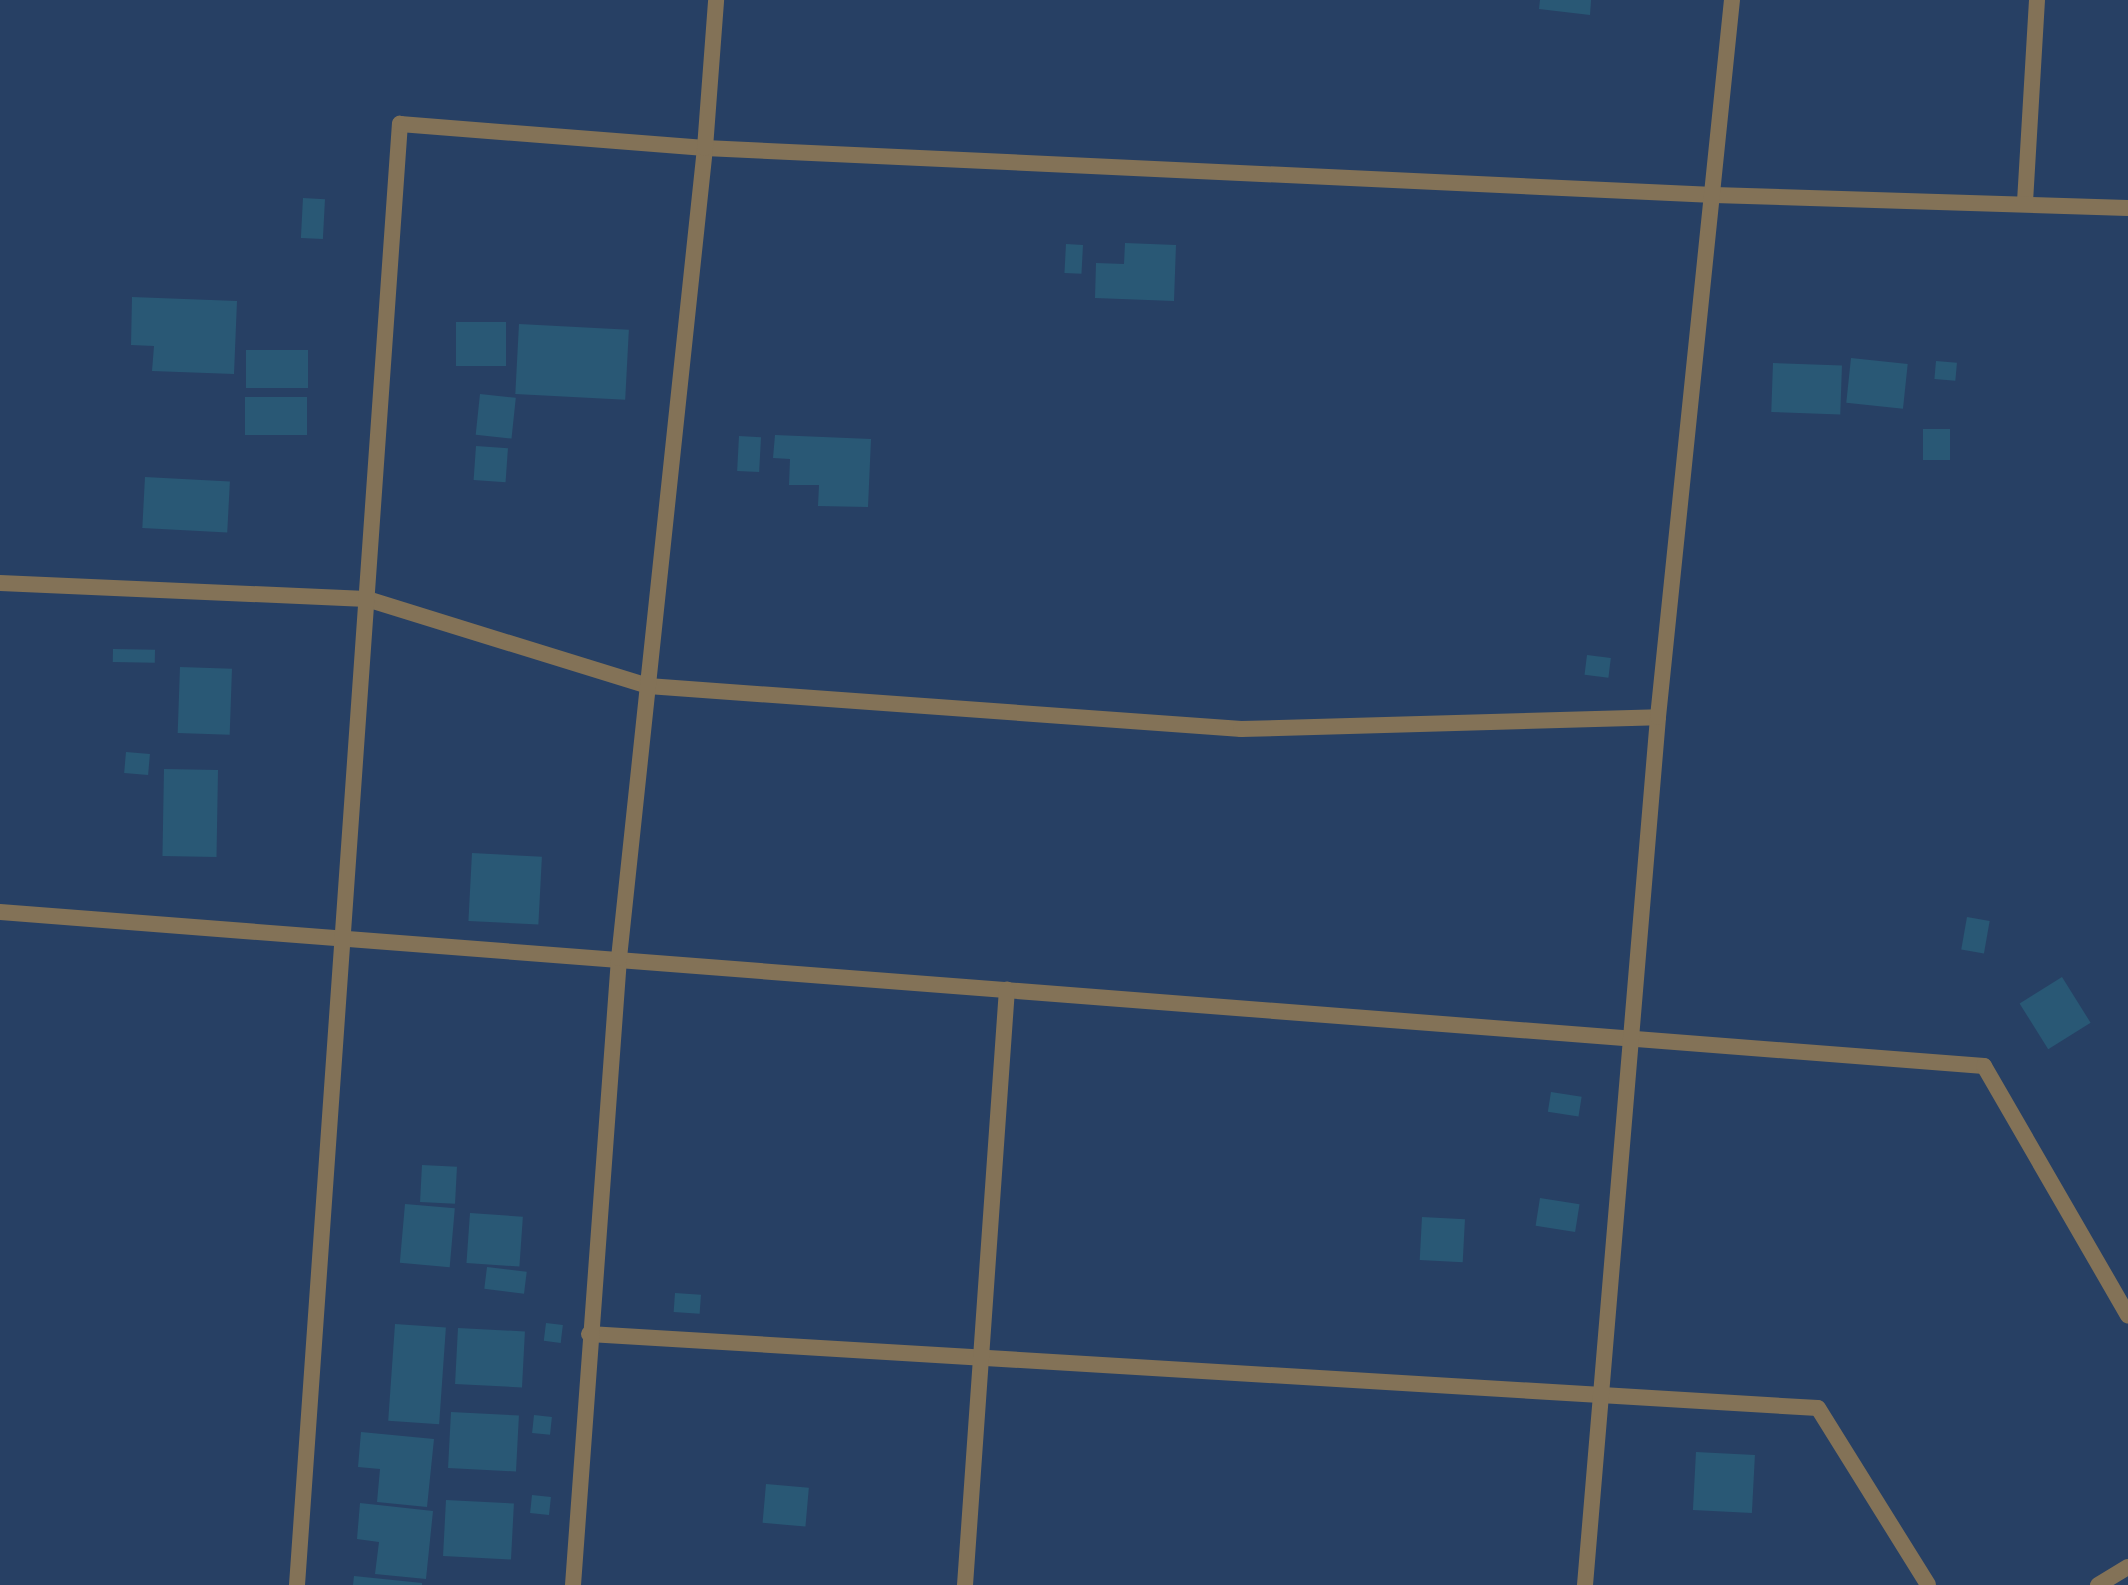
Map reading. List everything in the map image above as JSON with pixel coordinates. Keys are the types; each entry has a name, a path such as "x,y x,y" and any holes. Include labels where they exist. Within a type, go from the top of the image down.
{"street":[{"path":"573,1585 589,1334 619,958 705,148 716,0"},
{"path":"1585,1585 1658,717 1732,0"},
{"path":"2025,202 2037,0"},
{"path":"297,1585 400,124 705,148 1714,195 2025,202 2128,208"},
{"path":"0,583 367,599 648,686 1241,729 1658,717"},
{"path":"0,912 1984,1066 2128,1315"},
{"path":"965,1585 1007,989"},
{"path":"589,1334 1818,1408 1928,1585"},
{"path":"2098,1585 2128,1567"}],"building":[{"path":"1540,0 1591,0 1590,15 1539,9"},
{"path":"303,198 325,199 323,239 301,238"},
{"path":"1125,243 1176,245 1174,301 1095,298 1096,263 1124,264"},
{"path":"1066,244 1083,245 1081,274 1064,273"},
{"path":"132,297 237,301 234,374 152,371 154,346 131,345"},
{"path":"456,322 506,322 506,366 456,366"},
{"path":"519,324 629,330 625,400 515,394"},
{"path":"246,350 308,350 308,388 246,388"},
{"path":"1851,358 1908,364 1903,409 1846,403"},
{"path":"1936,361 1957,363 1955,381 1934,379"},
{"path":"1773,363 1842,365 1840,414 1771,412"},
{"path":"480,394 516,398 512,439 476,435"},
{"path":"245,397 307,397 307,435 245,435"},
{"path":"1923,429 1950,429 1950,460 1923,460"},
{"path":"775,435 871,439 868,507 818,506 819,485 789,485 790,459 773,458"},
{"path":"739,436 761,437 759,472 737,471"},
{"path":"476,446 508,448 506,482 474,480"},
{"path":"145,477 230,481 227,532 142,528"},
{"path":"113,649 155,650 155,663 113,662"},
{"path":"1587,655 1611,658 1608,678 1585,675"},
{"path":"180,667 232,669 230,735 178,733"},
{"path":"126,752 150,754 148,775 124,773"},
{"path":"164,769 218,770 216,857 162,856"},
{"path":"472,853 542,857 538,925 468,921"},
{"path":"1967,917 1990,921 1984,953 1961,949"},
{"path":"2062,977 2091,1023 2048,1049 2020,1003"},
{"path":"1551,1092 1582,1097 1578,1117 1548,1112"},
{"path":"422,1165 457,1167 455,1204 420,1202"},
{"path":"1540,1198 1580,1204 1575,1232 1536,1226"},
{"path":"405,1204 455,1208 450,1267 400,1263"},
{"path":"470,1213 523,1217 519,1267 467,1263"},
{"path":"1422,1217 1465,1219 1463,1262 1420,1260"},
{"path":"487,1267 527,1272 524,1294 484,1289"},
{"path":"675,1293 701,1295 700,1314 674,1312"},
{"path":"546,1323 563,1325 561,1343 544,1341"},
{"path":"395,1324 446,1328 439,1424 388,1421"},
{"path":"458,1328 525,1332 522,1387 455,1384"},
{"path":"451,1412 519,1416 516,1471 448,1468"},
{"path":"534,1415 552,1417 550,1435 532,1433"},
{"path":"361,1432 434,1439 427,1507 377,1502 380,1469 358,1467"},
{"path":"1696,1452 1755,1455 1752,1513 1693,1510"},
{"path":"766,1484 809,1488 805,1527 763,1523"},
{"path":"532,1495 551,1497 549,1515 530,1513"},
{"path":"446,1500 514,1504 511,1559 443,1556"},
{"path":"360,1503 433,1511 426,1579 375,1574 379,1542 357,1539"},
{"path":"354,1576 422,1583 422,1585 353,1585"}]}
